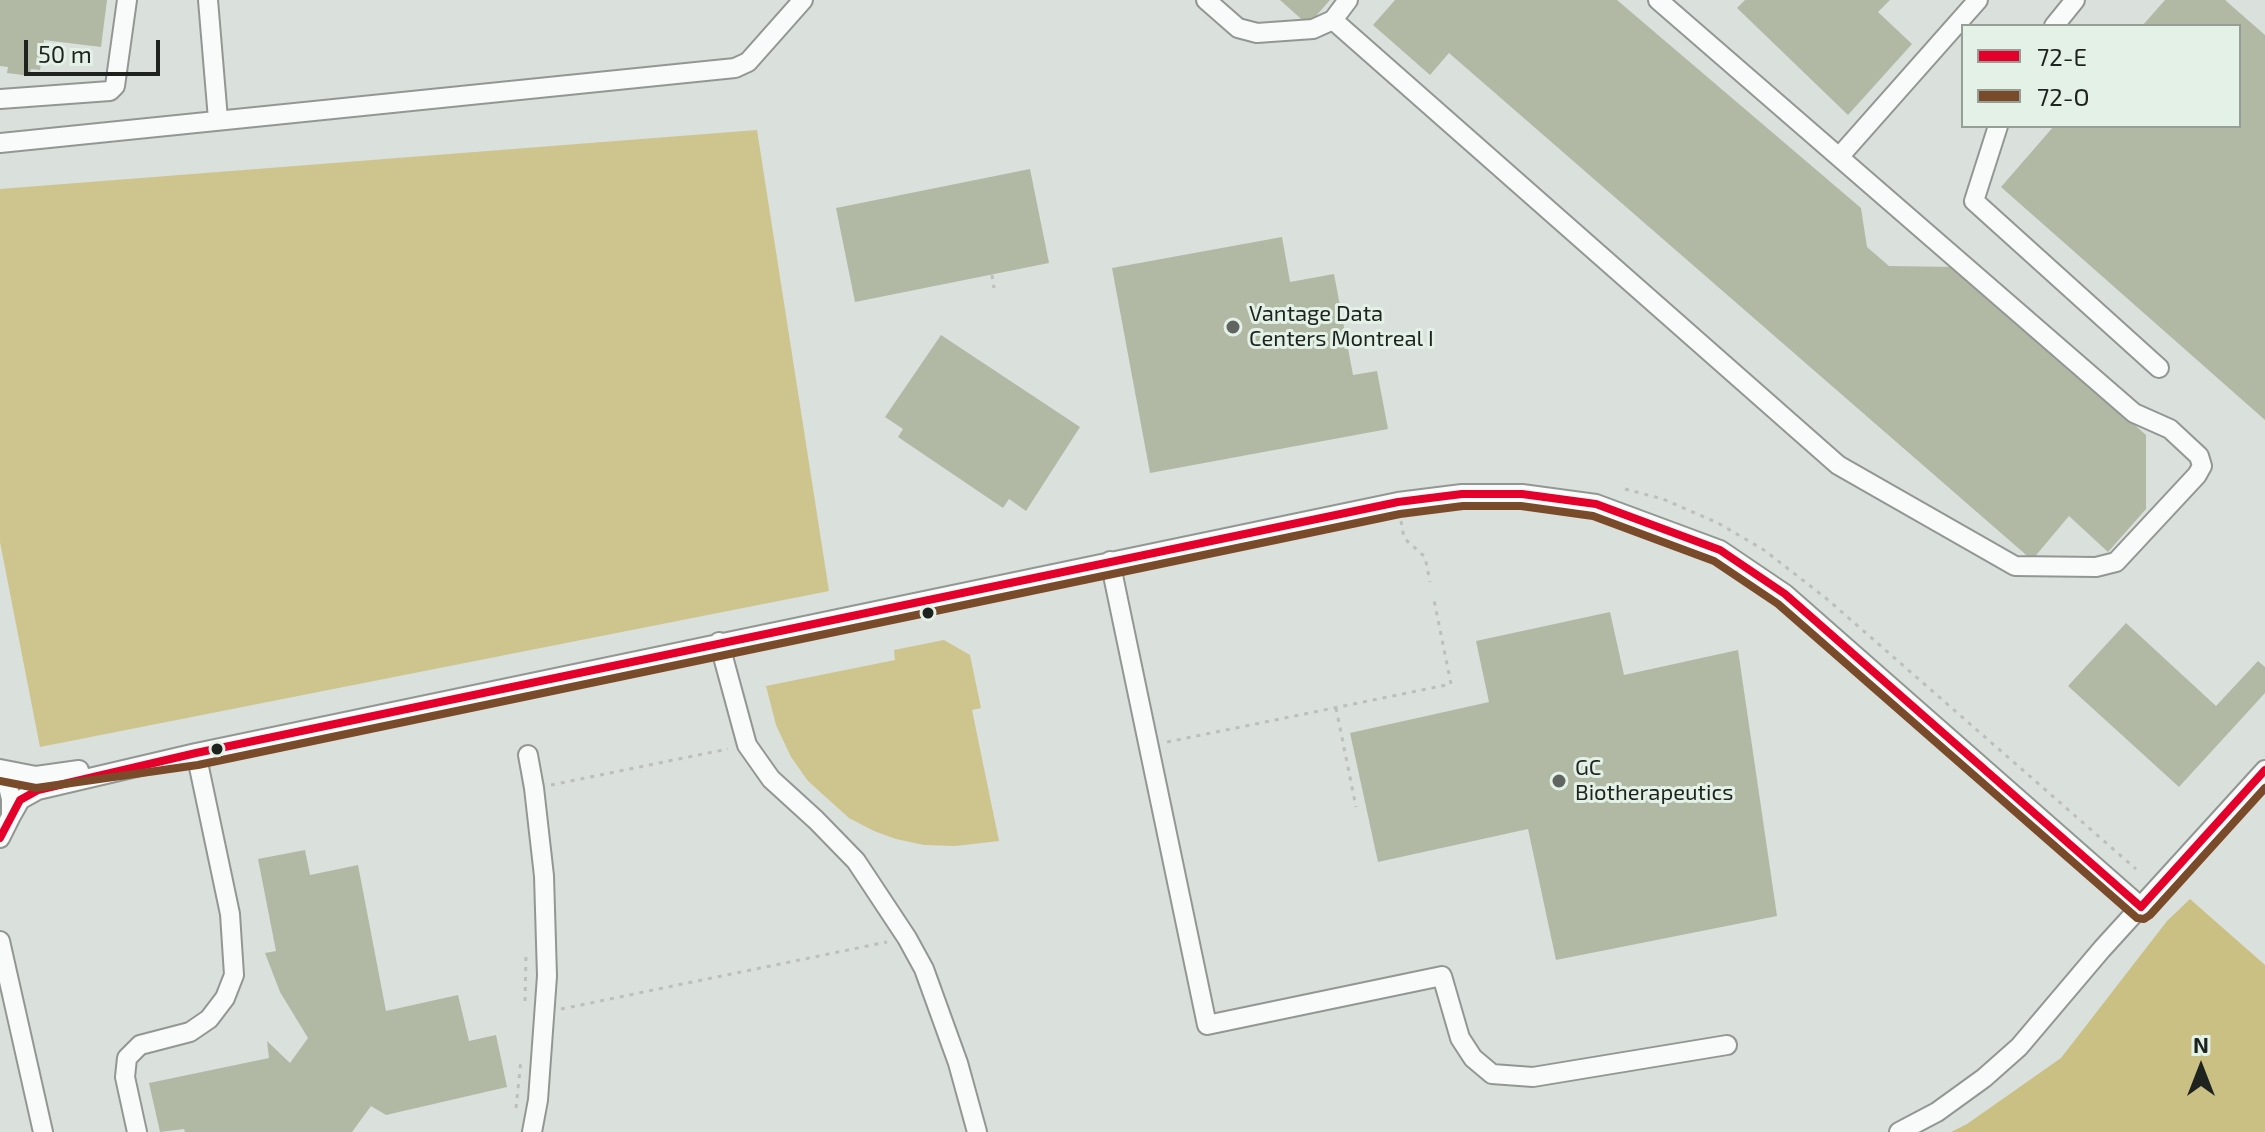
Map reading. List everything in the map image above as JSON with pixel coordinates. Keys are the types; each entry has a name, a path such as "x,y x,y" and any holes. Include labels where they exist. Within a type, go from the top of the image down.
{"street":[{"path":"0,99 110,91 115,86 127,0"},
{"path":"208,0 218,119"},
{"path":"0,143 735,68 748,62 803,0"},
{"path":"1206,0 1238,28 1257,33 1313,29 1333,20 1348,0"},
{"path":"1333,20 1838,465 2015,566 2096,567 2116,562 2197,475 2202,466 2199,456 2170,429 2134,413 1658,0"},
{"path":"1839,157 1978,0"},
{"path":"2056,24 2075,0"},
{"path":"1997,128 1974,201 2159,368"},
{"path":"0,838 20,800 38,790 196,753 1398,502 1462,494 1522,494 1596,504 1720,550 1785,594 2141,907"},
{"path":"1110,561 1207,1025 1442,976 1460,1038 1473,1058 1492,1074 1533,1077 1727,1045"},
{"path":"719,642 747,745 771,779 856,861 924,969 943,1016 977,1132"},
{"path":"0,770 36,776 196,753"},
{"path":"137,1132 125,1077 127,1058 140,1045 190,1032 209,1019 225,998 234,975 230,914 196,753"},
{"path":"528,755 544,876 547,976 538,1100 532,1132"},
{"path":"0,770 7,782 11,816"},
{"path":"1899,1132 1937,1112 1984,1078 2019,1047 2102,949 2265,770"},
{"path":"0,941 43,1132"}],"path":[{"path":"992,275 994,288"},
{"path":"1398,502 1404,538 1425,557 1430,582"},
{"path":"1149,745 1451,684 1434,600"},
{"path":"1336,708 1356,807"},
{"path":"543,787 747,745"},
{"path":"545,1012 907,938"},
{"path":"525,1008 527,950"},
{"path":"515,1119 522,1050"}],"shaded area":[{"path":"757,130 829,591 40,747 0,542 0,189"},
{"path":"944,640 970,655 981,708 972,710 999,841 955,846 924,845 896,839 849,818 808,781 791,757 776,725 766,686 895,660 894,650"},
{"path":"2190,899 2265,965 2265,1132 1951,1132 2061,1058 2167,921"}],"building":[{"path":"0,0 107,0 101,47 44,40 40,70 31,69 30,76 7,73 8,67 0,66"},
{"path":"1280,0 1330,0 1308,25"},
{"path":"1395,0 1617,0 1861,208 1867,247 1889,266 1957,267 2146,435 2146,509 2108,552 2069,516 2032,560 1449,53 1430,75 1373,25"},
{"path":"1745,0 1890,0 1878,12 1912,44 1848,115 1737,8"},
{"path":"2165,0 2225,0 2265,35 2265,420 2001,187 2052,128 2241,128 2241,24 2144,24"},
{"path":"1030,169 1049,263 855,302 836,208"},
{"name":"Vantage Data Centers Montreal I","path":"1282,237 1290,282 1334,274 1353,375 1377,371 1388,429 1150,473 1112,268"},
{"path":"941,335 1080,427 1026,511 1009,499 1003,508 898,437 903,429 885,417"},
{"name":"GC Biotherapeutics","path":"1610,612 1624,675 1738,650 1777,916 1556,960 1528,829 1378,862 1350,733 1489,702 1476,641"},
{"path":"2126,623 2216,706 2258,661 2265,667 2265,693 2179,787 2068,686"},
{"path":"305,850 310,875 358,865 386,1011 458,995 469,1041 496,1035 507,1087 386,1115 371,1106 352,1132 185,1132 184,1129 160,1132 149,1083 269,1058 267,1041 290,1063 308,1038 280,992 265,953 276,951 258,859"}],"transit line":[{"name":"72-E","path":"0,838 20,800 38,790 196,753 1398,502 1462,494 1522,494 1596,504 1720,550 1785,594 2141,907 2265,770"},
{"name":"72-O","path":"0,781 36,788 198,765 1400,514 1463,506 1521,506 1593,516 1714,561 1778,604 2137,918 2144,919 2150,915 2265,788"}],"place":[{"name":"Vantage Data Centers Montreal I","path":"1233,327"},
{"name":"GC Biotherapeutics","path":"1559,781"}]}
